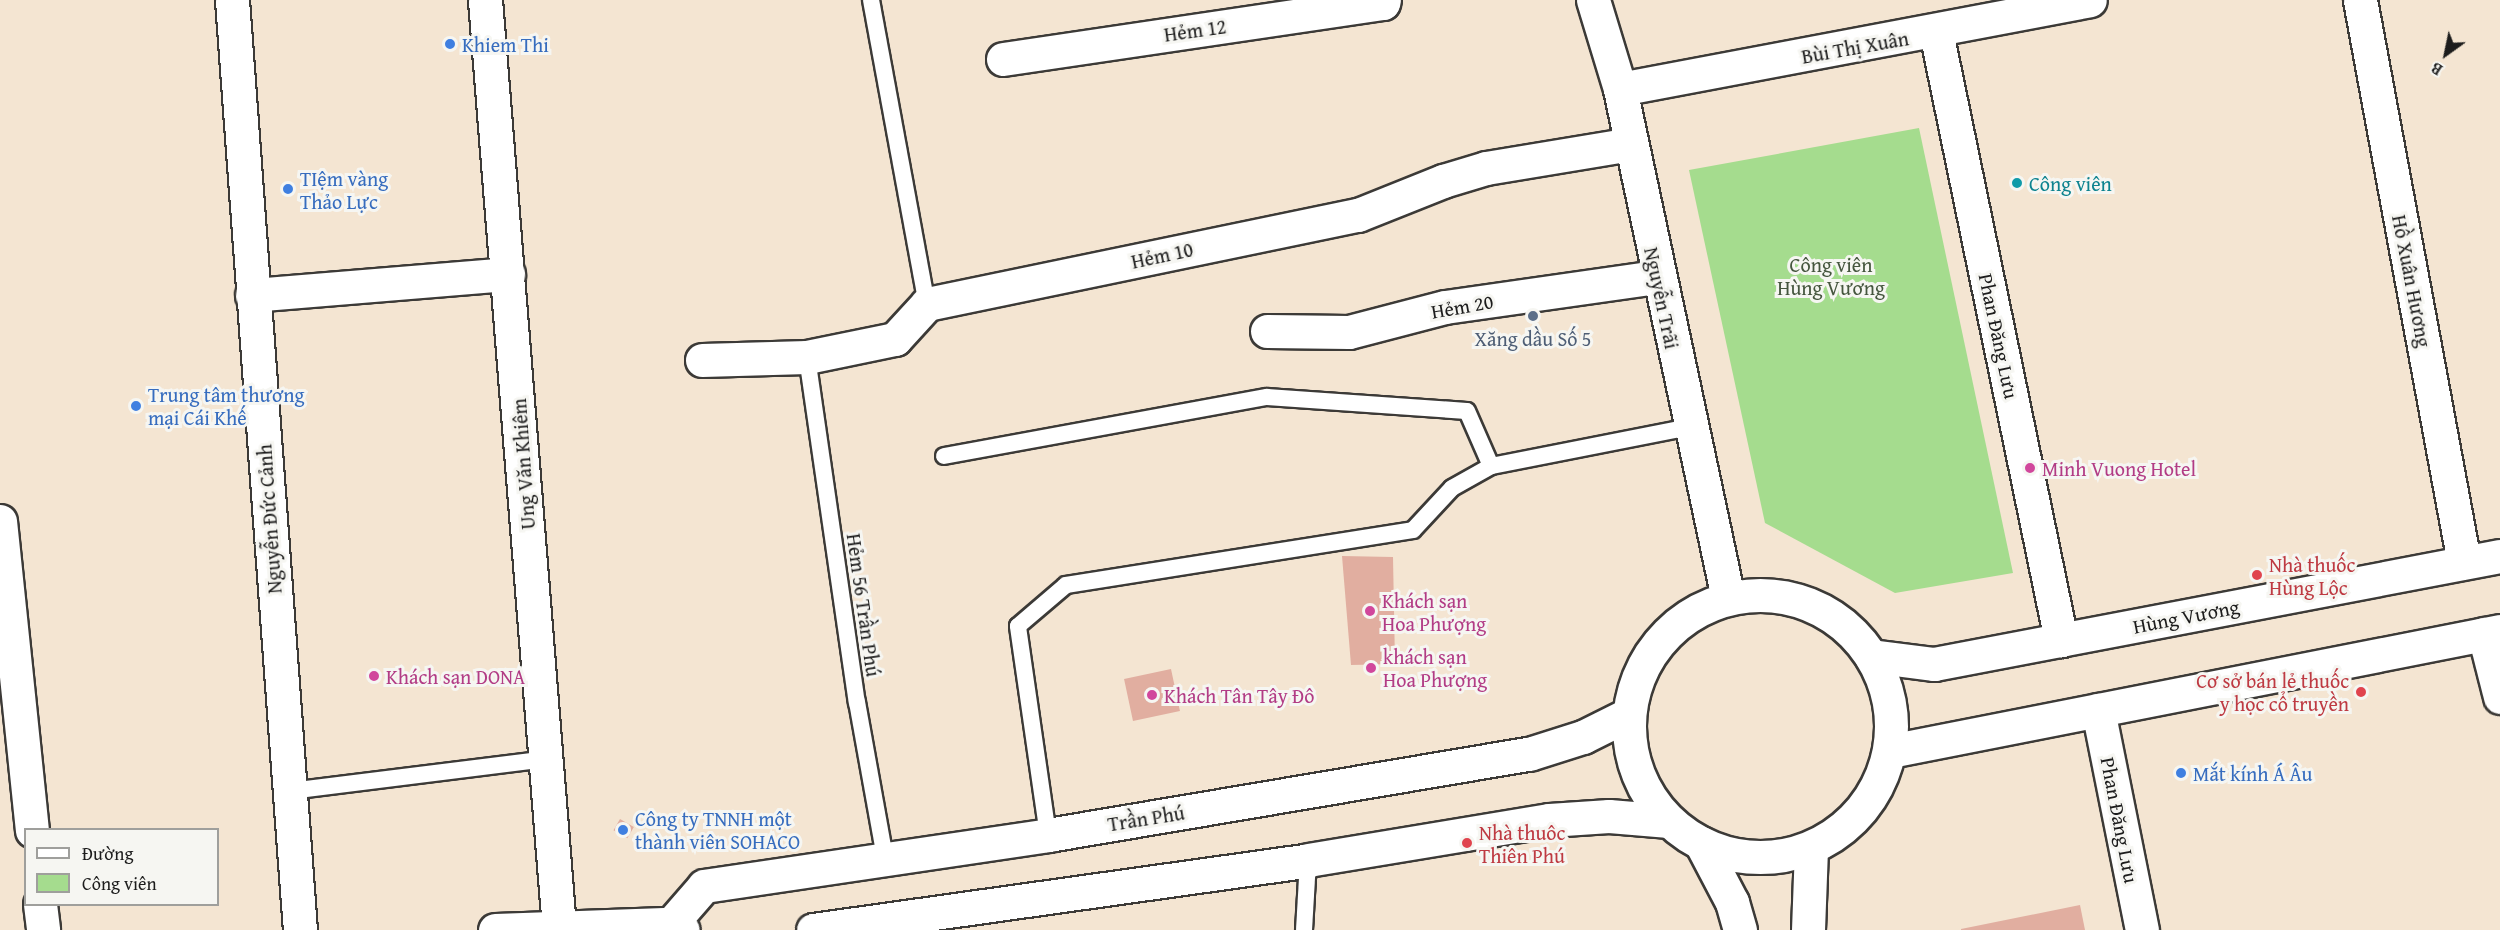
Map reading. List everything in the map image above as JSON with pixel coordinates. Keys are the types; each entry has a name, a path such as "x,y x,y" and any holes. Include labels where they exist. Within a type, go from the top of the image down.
{"main road":[{"name":"Nguyễn Đức Cảnh","path":"232,0 300,930"},
{"name":"Ung Văn Khiêm","path":"485,0 546,759 579,928"},
{"name":"Hẻm 12","path":"1003,59 1384,0"},
{"name":"Nguyễn Trãi","path":"1593,0 1620,89 1657,277 1728,598"},
{"name":"Bùi Thị Xuân","path":"1620,89 1936,32 2090,0"},
{"name":"Hồ Xuân Hương","path":"2360,0 2464,562"},
{"name":"Phan Đăng Lưu","path":"1936,32 2061,640"},
{"name":"Hẻm 10","path":"927,304 1358,215 1443,181 1486,168 1631,144"},
{"path":"252,295 508,274"},
{"name":"Hẻm 20","path":"1267,331 1349,332 1445,307 1657,277"},
{"path":"702,360 807,357 895,339 927,304"},
{"path":"0,521 32,828"},
{"name":"Hùng Vương","path":"1871,656 1934,664 2500,556"},
{"path":"1769,595 1809,604 1845,625 1871,656 1886,686 1892,718 1890,751 1880,782 1863,809 1839,831 1811,848 1783,857 1759,857 1738,855 1701,843 1669,821 1646,790 1629,754 1629,714 1639,674 1660,640 1691,614 1728,598 1769,595"},
{"path":"1890,751 2492,633 2500,697"},
{"name":"Phan Đăng Lưu","path":"2098,710 2142,930"},
{"name":"Trần Phú","path":"495,930 677,927 704,886 1048,835 1528,754 1583,737 1629,714"},
{"path":"813,930 1308,860 1550,820 1609,816 1669,821"},
{"path":"1701,843 1732,902 1740,930"},
{"path":"1808,930 1811,848"},
{"path":"40,906 43,930"}],"lane":[{"path":"871,0 927,304"},
{"name":"Hẻm 56 Trần Phú","path":"807,357 857,702 885,858"},
{"path":"944,456 1267,397 1467,411 1491,466"},
{"path":"1048,835 1018,626 1066,585 1413,530 1452,488 1491,466 1690,427"},
{"path":"290,791 546,759"},
{"path":"1304,930 1308,860"}],"green space":[{"name":"Công viên Hùng Vương","path":"1919,128 2013,573 1895,593 1765,523 1689,170"}],"building":[{"name":"Khách sạn Hoa Phượng","path":"1342,556 1393,557 1395,664 1351,665"},
{"name":"Khách Tân Tây Đô","path":"1171,669 1180,711 1133,721 1124,679"},
{"path":"620,819 634,827 627,838 614,830"},
{"path":"2080,905 2085,930 1961,930 1961,929"}],"place":[{"name":"Khiem Thi","path":"450,44"},
{"name":"Công viên","path":"2017,183"},
{"name":"TIệm vàng Thảo Lực","path":"288,189"},
{"name":"Xăng dầu Số 5","path":"1533,316"},
{"name":"Trung tâm thương mại Cái Khế","path":"136,406"},
{"name":"Minh Vuong Hotel","path":"2030,468"},
{"name":"Nhà thuốc Hùng Lộc","path":"2257,575"},
{"name":"Khách sạn Hoa Phượng","path":"1370,611"},
{"name":"khách sạn Hoa Phượng","path":"1371,668"},
{"name":"Khách sạn DONA","path":"374,676"},
{"name":"Cơ sở bán lẻ thuốc y học cổ truyền","path":"2361,692"},
{"name":"Khách Tân Tây Đô","path":"1152,695"},
{"name":"Mắt kính Á Âu","path":"2181,773"},
{"name":"Công ty TNNH một thành viên SOHACO","path":"623,830"},
{"name":"Nhà thuôc Thiên Phú","path":"1467,843"}]}
